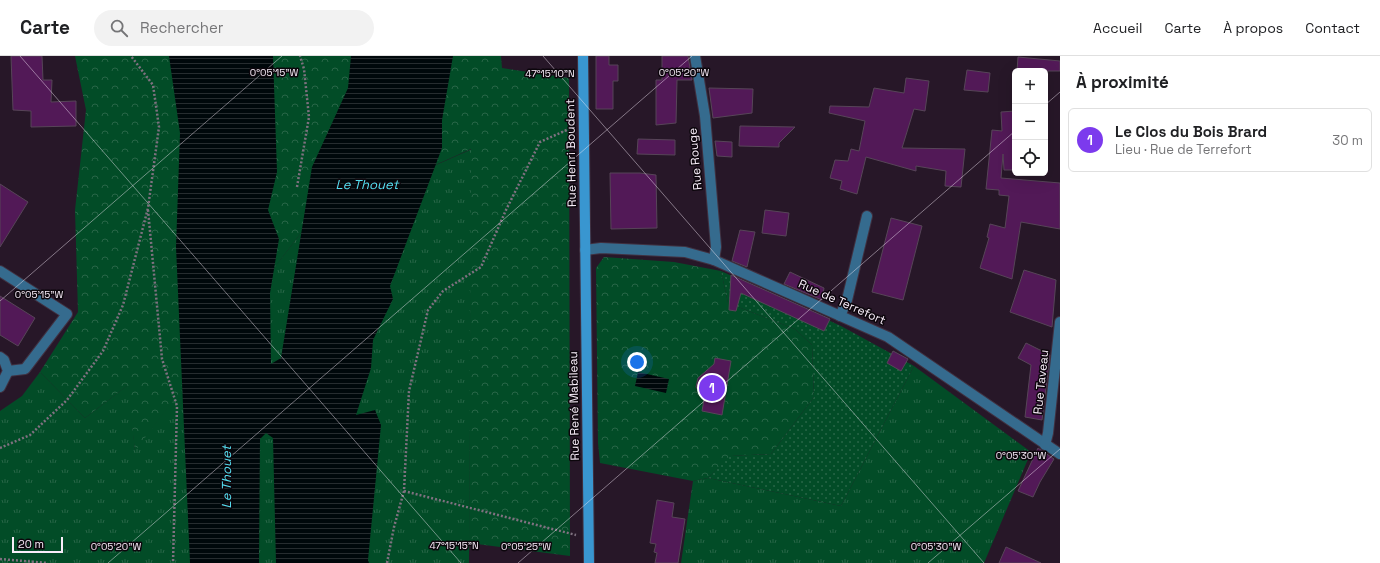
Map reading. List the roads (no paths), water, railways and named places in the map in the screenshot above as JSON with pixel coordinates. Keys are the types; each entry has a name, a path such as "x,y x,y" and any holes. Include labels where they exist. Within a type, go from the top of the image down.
{"main road":[{"name":"Rue Henri Boudent","path":"583,56 585,250"},
{"name":"Rue René Mabileau","path":"585,250 589,563"}],"street":[{"name":"Rue Rouge","path":"695,56 705,116 716,247 714,260"},
{"path":"840,316 846,300 867,216"},
{"name":"Rue de Terrefort","path":"585,250 601,248 685,252 714,260 888,337 1060,454"},
{"path":"0,271 67,314 25,369 8,371"},
{"name":"Rue Taveau","path":"1045,445 1048,434 1060,322"},
{"path":"0,357 4,360 8,371 0,386"}],"water":[{"name":"Le Thouet","path":"169,56 273,56 277,172 268,210 279,239 270,293 271,364 281,358 312,167 348,88 351,56 453,56 442,120 442,148 390,286 393,299 373,340 371,368 356,415 375,410 381,425 368,560 369,563 276,563 273,438 266,433 260,439 259,563 190,563 176,247 180,133"},
{"path":"638,372 669,379 666,393 635,386"}],"place":[{"name":"Le Clos du Bois Brard","path":"712,388"}]}
